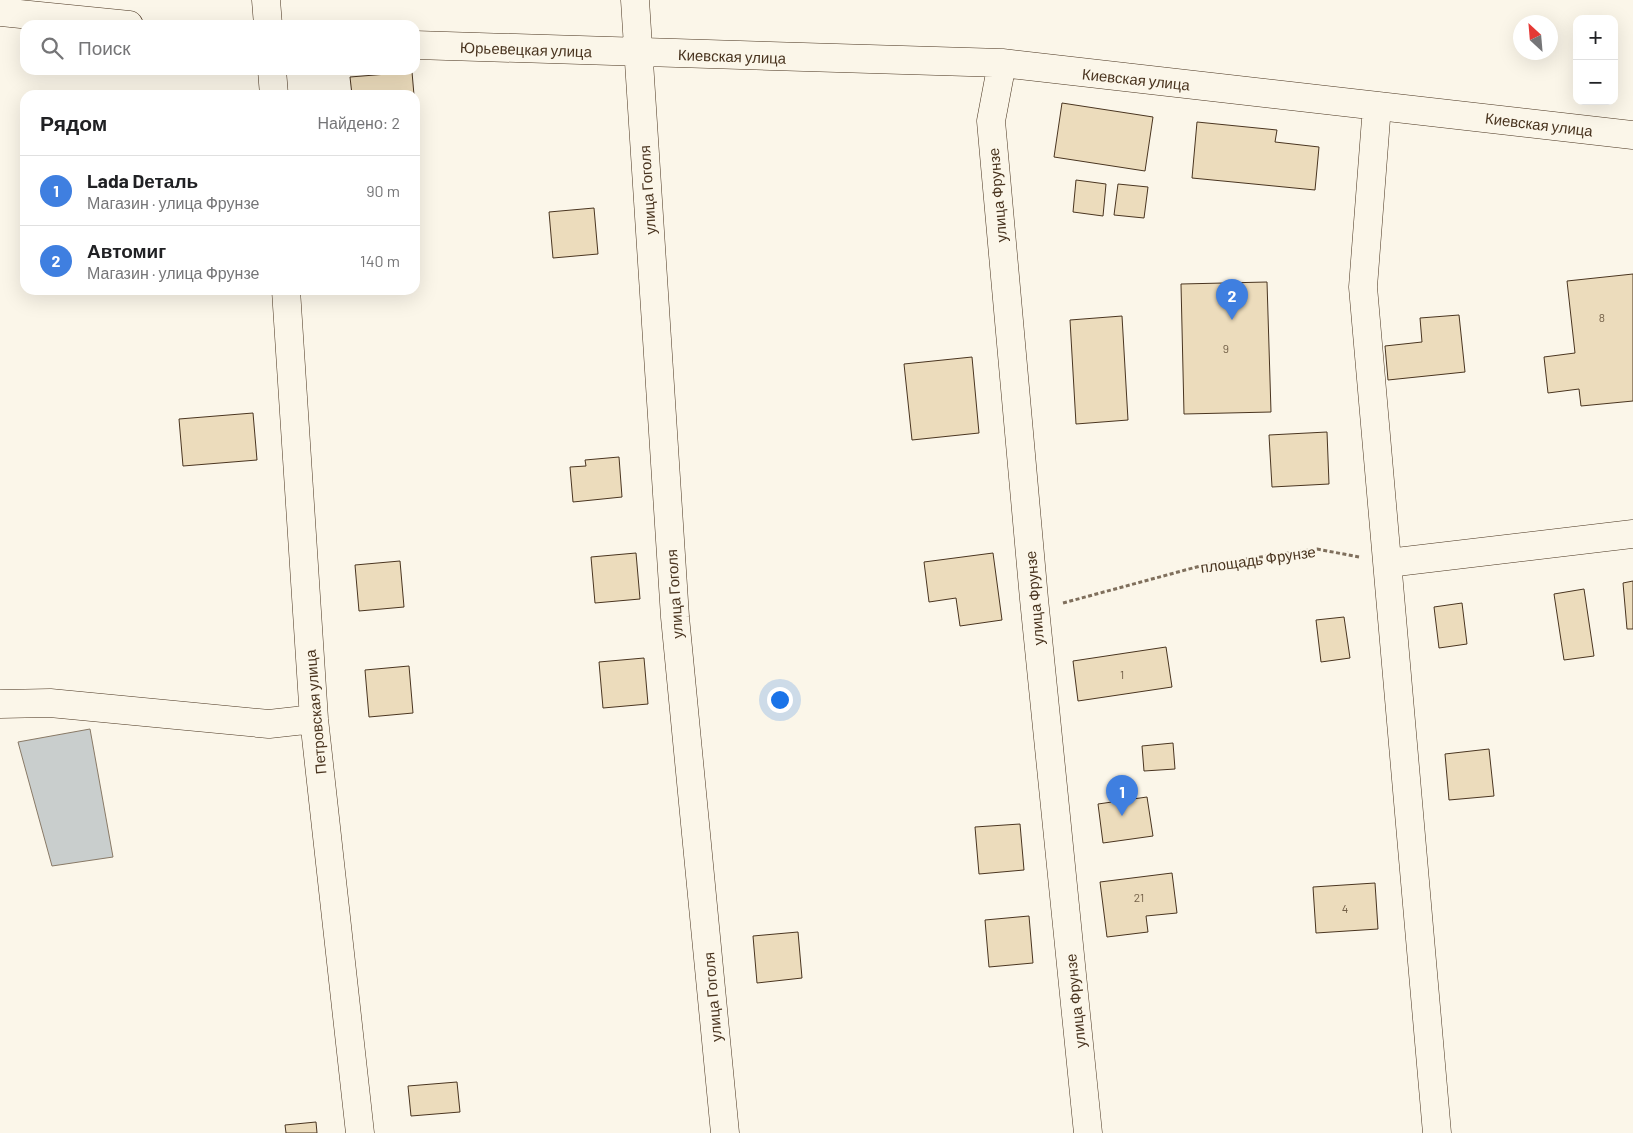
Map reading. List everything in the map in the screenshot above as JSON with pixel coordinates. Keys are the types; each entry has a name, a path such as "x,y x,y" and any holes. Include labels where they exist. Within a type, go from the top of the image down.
{"street":[{"path":"266,0 268,20"},
{"name":"улица Гоголя","path":"635,0 675,617 725,1133"},
{"path":"0,12 79,20"},
{"name":"Юрьевецкая улица","path":"420,45 638,54"},
{"name":"Киевская улица","path":"638,54 1002,63 1633,135"},
{"name":"улица Фрунзе","path":"1002,63 991,121 1035,610 1088,1133"},
{"path":"272,75 274,90"},
{"path":"1377,106 1363,287 1388,562 1425,1017 1437,1133"},
{"name":"Петровская улица","path":"286,295 314,718 360,1133"},
{"path":"1388,562 1633,534"},
{"path":"0,704 50,703 269,724 314,718"}],"path":[{"name":"площадь Фрунзе","path":"1035,610 1204,565 1307,550 1317,549 1388,562"}],"shaded area":[{"path":"90,729 113,857 52,866 18,742"}],"building":[{"path":"412,75 414,90 351,90 350,77"},
{"path":"1062,103 1153,117 1145,171 1054,157"},
{"path":"1197,122 1277,130 1275,142 1319,147 1315,190 1192,178"},
{"path":"1076,180 1106,184 1103,216 1073,212"},
{"path":"1118,184 1148,187 1144,218 1114,215"},
{"path":"594,208 598,254 553,258 549,212"},
{"path":"1633,274 1633,401 1581,406 1579,389 1548,393 1544,357 1575,353 1567,281"},
{"path":"1267,282 1271,412 1184,414 1181,284"},
{"path":"1459,315 1465,372 1388,380 1385,346 1422,342 1420,318"},
{"path":"1122,316 1128,420 1076,424 1070,320"},
{"path":"972,357 979,433 912,440 904,364"},
{"path":"253,413 257,460 183,466 179,419"},
{"path":"1327,432 1329,484 1272,487 1269,435"},
{"path":"619,457 622,497 573,502 570,467 586,466 585,460"},
{"path":"636,553 640,599 595,603 591,557"},
{"path":"993,553 1002,620 960,626 956,598 929,602 924,562"},
{"path":"400,561 404,607 359,611 355,565"},
{"path":"1633,581 1633,629 1627,629 1623,583"},
{"path":"1584,589 1594,656 1564,660 1554,594"},
{"path":"1462,603 1467,644 1439,648 1434,607"},
{"path":"1344,617 1350,658 1321,662 1316,620"},
{"path":"1166,647 1172,687 1078,701 1073,661"},
{"path":"644,658 648,704 603,708 599,662"},
{"path":"409,666 413,713 369,717 365,670"},
{"path":"1173,743 1175,769 1144,771 1142,746"},
{"path":"1489,749 1494,796 1449,800 1445,754"},
{"path":"1147,797 1153,836 1103,843 1098,804"},
{"path":"1020,824 1024,870 979,874 975,827"},
{"path":"1172,873 1177,913 1146,916 1148,932 1107,937 1100,882"},
{"path":"1375,883 1378,929 1316,933 1313,887"},
{"path":"1029,916 1033,963 989,967 985,920"},
{"path":"798,932 802,978 757,983 753,936"},
{"path":"457,1082 460,1112 411,1116 408,1086"},
{"path":"316,1122 317,1133 286,1133 285,1125"}],"place":[{"name":"Автомиг","path":"1232,320"},
{"name":"Lada Dеталь","path":"1122,816"}]}
